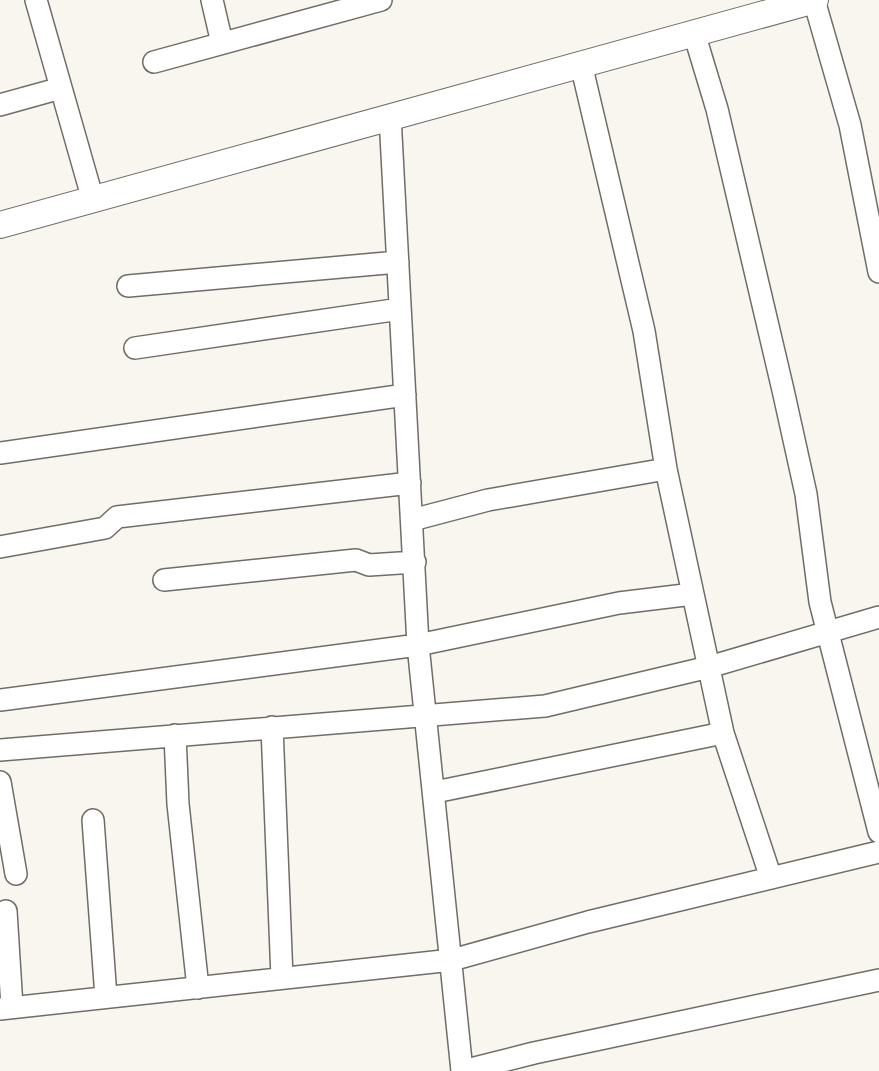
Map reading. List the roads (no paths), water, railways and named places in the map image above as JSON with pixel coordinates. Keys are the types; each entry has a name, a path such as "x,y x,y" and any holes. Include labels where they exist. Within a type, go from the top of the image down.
{"street":[{"path":"36,0 93,200"},
{"path":"212,0 222,43"},
{"path":"154,62 381,0"},
{"path":"0,225 814,0 850,125 879,272"},
{"path":"694,33 717,109 783,390 806,494 820,602 879,832"},
{"path":"581,64 644,331 666,469 723,733 771,878"},
{"path":"0,105 61,88"},
{"path":"390,116 418,645 463,1071 546,1050 879,980"},
{"path":"128,286 398,262"},
{"path":"135,348 400,309"},
{"path":"0,453 405,395"},
{"path":"412,520 488,500 666,469"},
{"path":"0,547 105,528 117,517 410,483"},
{"path":"164,580 356,560 369,565 415,561"},
{"path":"0,700 418,645 619,603 693,594"},
{"path":"0,750 545,706 709,667 879,617"},
{"path":"272,727 282,978"},
{"path":"435,792 723,733"},
{"path":"175,735 178,804 198,987"},
{"path":"0,782 16,874"},
{"path":"93,820 106,997"},
{"path":"6,911 6,1008 452,960 588,922 879,852"}]}
